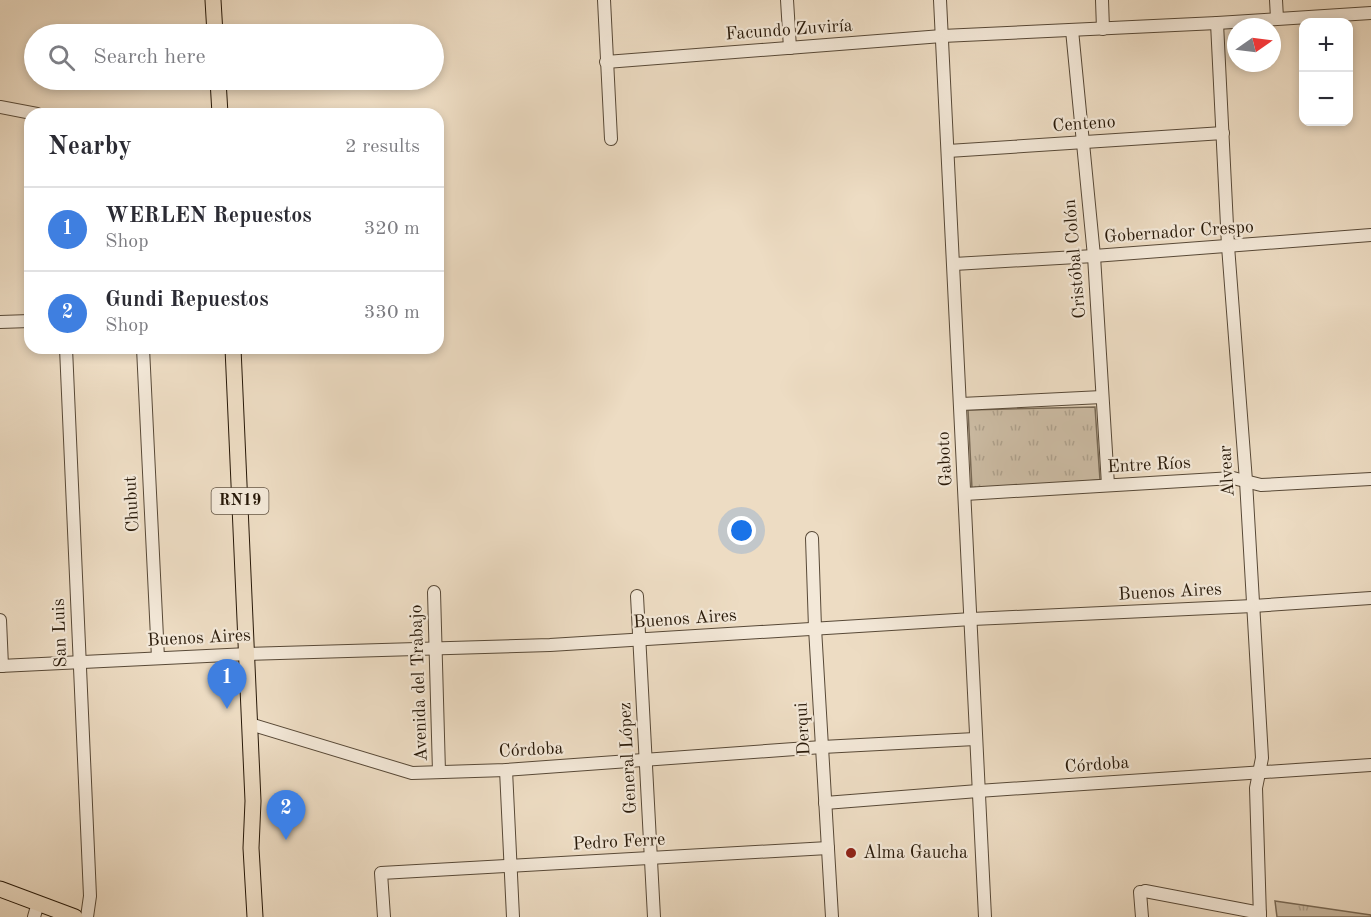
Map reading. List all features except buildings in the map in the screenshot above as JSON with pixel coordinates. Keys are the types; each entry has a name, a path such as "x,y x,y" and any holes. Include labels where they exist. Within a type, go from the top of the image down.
{"main road":[{"path":"213,0 214,24"},
{"path":"219,90 220,108"},
{"name":"RN19","path":"233,354 248,654 253,801 251,848 255,917"},
{"name":"RN19","path":"253,801 266,917"},
{"path":"0,889 36,910 75,917"}],"street":[{"path":"604,0 611,139"},
{"path":"788,0 790,48"},
{"name":"Gaboto","path":"940,0 985,917"},
{"path":"1102,0 1103,29"},
{"path":"1276,0 1277,18"},
{"name":"Facundo Zuviría","path":"1277,18 1371,13"},
{"name":"Facundo Zuviría","path":"606,62 942,36 1227,22"},
{"name":"Alvear","path":"1217,23 1228,246 1246,481 1262,758 1256,788 1260,915"},
{"name":"Cristóbal Colón","path":"1072,30 1094,256 1108,485"},
{"path":"0,107 24,112"},
{"name":"Centeno","path":"948,151 1223,133"},
{"name":"Gobernador Crespo","path":"954,264 1371,235"},
{"path":"0,322 24,321"},
{"name":"San Luis","path":"66,354 90,896 87,917"},
{"name":"Chubut","path":"143,354 158,658"},
{"path":"961,404 1102,398"},
{"name":"Entre Ríos","path":"965,494 1233,478 1261,485 1371,479"},
{"name":"Derqui","path":"812,538 814,628 832,917"},
{"name":"Avenida del Trabajo","path":"434,592 440,772"},
{"name":"General López","path":"637,596 654,917"},
{"name":"Buenos Aires","path":"1,666 248,654 639,640 814,628 1371,598"},
{"path":"0,620 1,666"},
{"name":"Córdoba","path":"250,724 404,772 507,770 822,747 975,739"},
{"name":"Córdoba","path":"825,803 1371,765"},
{"path":"507,770 513,917"},
{"name":"Pedro Ferre","path":"384,917 381,873 828,848"},
{"path":"1142,917 1142,892 1260,915"}],"green space":[{"path":"1095,407 1100,480 972,489 968,410"},
{"path":"1275,901 1371,915 1371,917 1277,917"}],"place":[{"name":"WERLEN Repuestos","path":"227,709"},
{"name":"Gundi Repuestos","path":"286,840"},
{"name":"Alma Gaucha","path":"851,853"}]}
